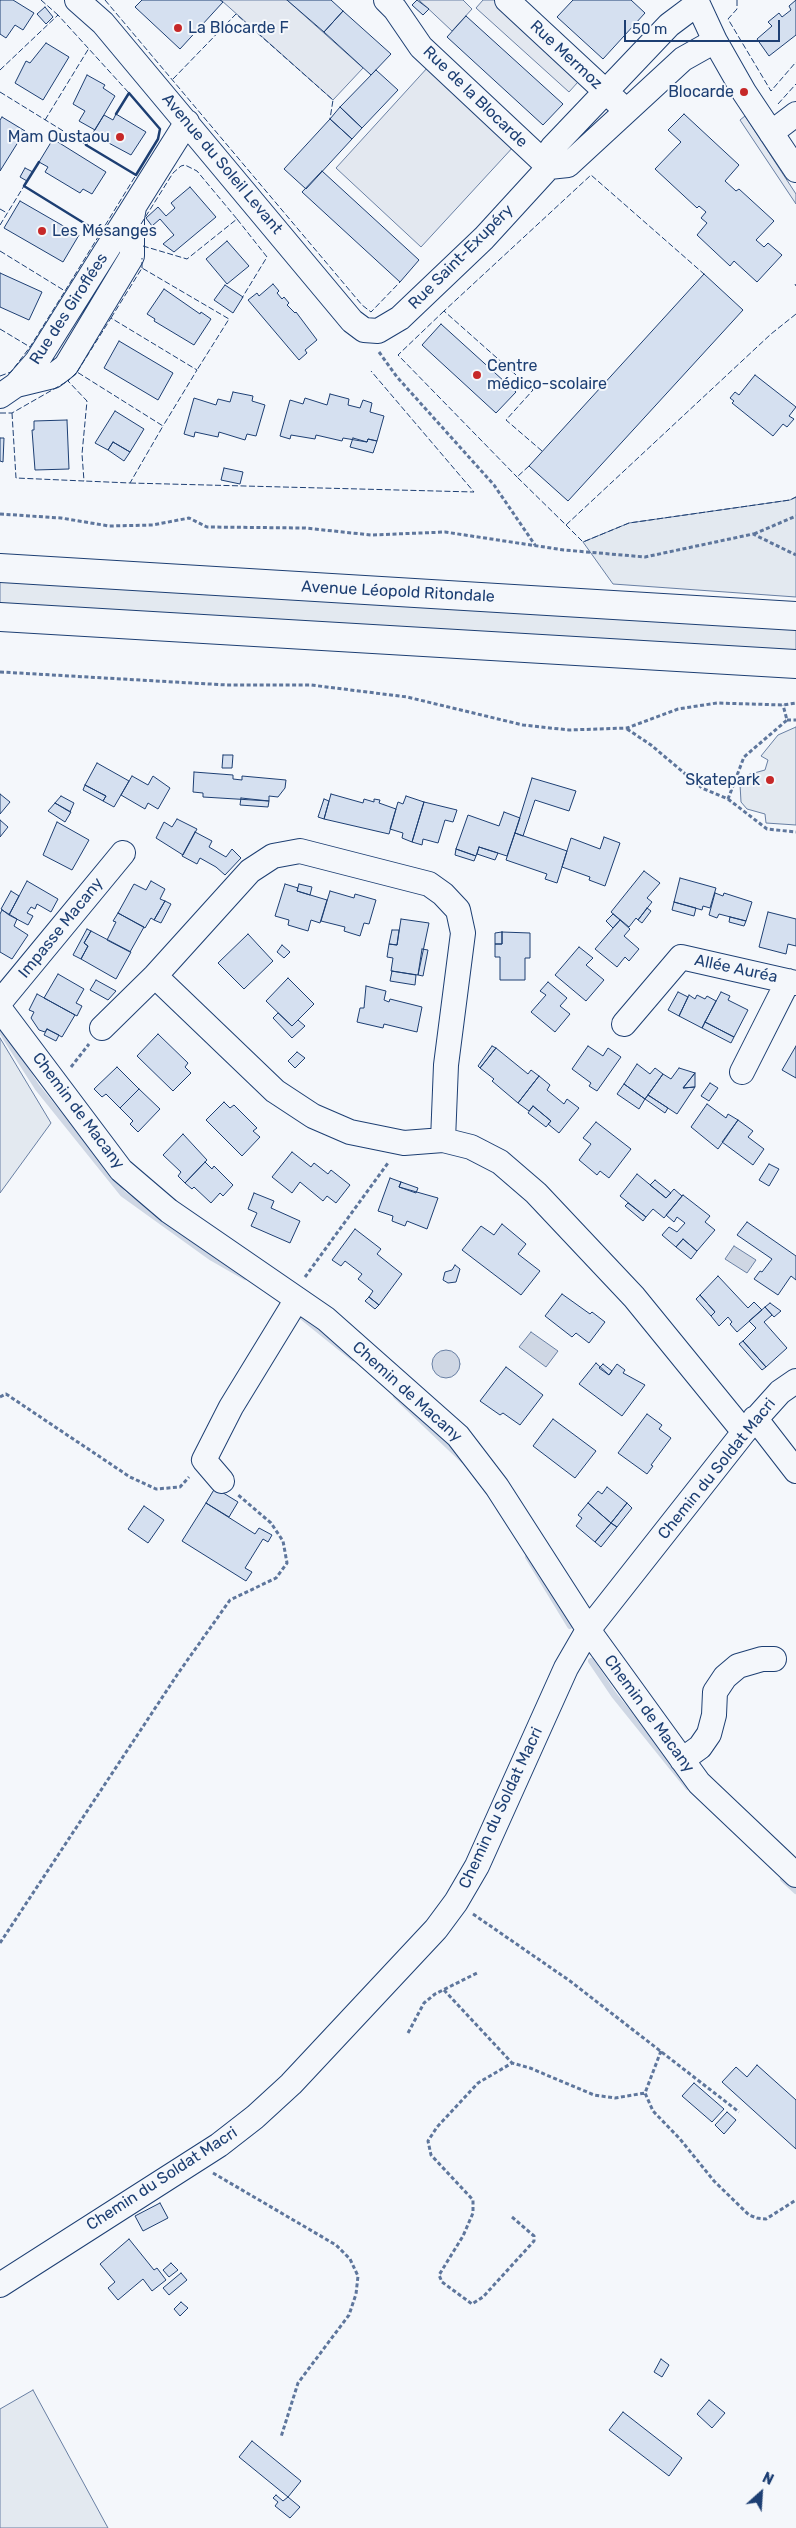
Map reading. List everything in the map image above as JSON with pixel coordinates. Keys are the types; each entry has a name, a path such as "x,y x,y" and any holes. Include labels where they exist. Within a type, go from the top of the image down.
{"highway":[{"name":"Avenue Léopold Ritondale","path":"0,568 796,616"},
{"path":"0,616 796,664"}],"street":[{"name":"Avenue du Soleil Levant","path":"78,0 103,23 352,321 364,330"},
{"name":"Rue de la Blocarde","path":"386,0 396,9 421,47 549,167"},
{"name":"Rue Mermoz","path":"507,0 626,110"},
{"name":"Rue Saint-Exupéry","path":"364,330 378,331 400,318 484,238 549,167 552,148 669,25 697,2"},
{"path":"697,2 715,41 744,92 796,170"},
{"path":"549,167 568,165 683,59 715,41"},
{"path":"772,133 796,114"},
{"name":"Rue des Giroflées","path":"8,390 53,376 66,366 132,256 134,205 187,122"},
{"path":"102,1028 155,976 250,871 273,856 300,851 429,884 443,894 458,910 463,933 446,1065 443,1140"},
{"name":"Impasse Macany","path":"0,1002 123,853"},
{"name":"Allée Auréa","path":"624,1024 681,957 792,982 742,1072"},
{"path":"155,976 275,1090 313,1116 350,1132 404,1143 443,1140 471,1147 500,1162 536,1192 749,1425 796,1471"},
{"name":"Chemin de Macany","path":"0,1009 121,1170 169,1211 326,1319 458,1436 497,1487 588,1630 699,1783 796,1875"},
{"path":"222,1481 204,1460 231,1407 294,1297"},
{"name":"Chemin du Soldat Macri","path":"0,2285 219,2145 255,2117 291,2084 436,1930 456,1902 477,1866 506,1806 566,1668 588,1630 749,1425 780,1392 796,1381"},
{"path":"682,1760 700,1747 709,1734 714,1715 715,1692 725,1677 738,1666 762,1659 774,1660"}],"path":[{"path":"382,356 494,485 535,546"},
{"path":"0,514 61,518 108,526 153,525 189,518 207,527 305,528 370,535 445,532 535,546 645,557 753,534 796,516"},
{"path":"753,534 796,555"},
{"path":"0,672 227,685 311,685 407,697 523,725 569,730 627,728 678,709 717,703 783,706 796,703"},
{"path":"783,706 787,720"},
{"path":"728,799 744,757 787,720 796,720"},
{"path":"627,728 651,745 702,788 728,799 767,829 796,832"},
{"path":"62,1091 68,1070 102,1028"},
{"path":"294,1297 342,1223 404,1143"},
{"path":"0,1397 6,1394 130,1477 156,1489 180,1487 204,1460"},
{"path":"0,1943 179,1672 230,1600 276,1578 287,1563 283,1541 271,1523 222,1481"},
{"path":"456,1902 570,1982 739,2112"},
{"path":"408,2033 424,2003 477,1973"},
{"path":"444,1990 512,2063 530,2068 594,2095 615,2098 645,2093"},
{"path":"662,2051 645,2093 653,2111 680,2139 714,2181 749,2215 766,2218 796,2200"},
{"path":"512,2063 478,2083 437,2127 428,2141 431,2155 473,2200 473,2213 439,2275 442,2282 472,2304 483,2297 534,2241 534,2236 512,2217"},
{"path":"194,2161 336,2245 350,2259 358,2276 356,2294 349,2315 298,2383 281,2437"}],"shaded area":[{"path":"221,0 287,0 363,68 333,100"},
{"path":"419,0 463,0 472,9 452,31"},
{"path":"483,0 507,0 586,73 569,92 476,8"},
{"path":"429,66 515,145 421,247 336,168"},
{"path":"745,116 796,194 796,204 740,120"},
{"path":"796,497 796,597 613,584 583,542 629,523 790,500"},
{"path":"0,578 796,626 796,653 0,604"},
{"name":"Skatepark","path":"796,727 796,825 766,823 765,814 747,809 741,802 740,784 747,775 765,770 768,760 761,756 778,735"},
{"path":"0,1038 51,1123 0,1193"},
{"path":"734,1246 756,1260 747,1273 725,1259"},
{"path":"531,1332 558,1351 546,1367 519,1347"},
{"path":"446,1350 456,1354 460,1364 456,1374 446,1378 436,1374 432,1364 436,1354"},
{"path":"33,2390 108,2528 0,2528 0,2409"}],"building":[{"path":"0,0 13,0 34,13 23,30 15,25 6,38 0,34"},
{"name":"La Blocarde F","path":"142,0 220,0 223,2 180,49 135,7"},
{"path":"287,0 331,0 343,11 324,32"},
{"path":"417,0 429,9 423,15 412,5"},
{"path":"573,0 631,0 645,13 603,59 557,17"},
{"path":"796,0 796,35 769,56 757,39 772,26 768,22 779,13 782,17 791,10 789,6"},
{"path":"45,7 53,17 46,24 37,14"},
{"path":"343,11 391,54 371,75 324,32"},
{"path":"466,16 563,104 543,125 447,37"},
{"path":"46,43 69,57 43,100 15,83 26,61 30,63"},
{"path":"376,70 398,90 362,128 340,107"},
{"path":"87,75 105,85 103,88 115,96 95,130 79,121 85,111 73,104"},
{"path":"340,107 362,128 352,139 330,119"},
{"name":"Mam Oustaou","path":"116,114 146,132 131,155 92,134 104,115 113,120"},
{"path":"684,114 739,165 725,181 736,191 739,189 774,221 756,240 764,247 768,243 782,255 757,282 734,261 730,266 697,235 707,223 701,218 706,212 699,206 697,208 655,169 681,142 668,130"},
{"path":"2,117 25,131 0,171 0,120"},
{"path":"330,119 352,139 306,189 284,169"},
{"path":"53,139 106,172 92,194 83,189 80,193 45,172 48,167 39,162"},
{"path":"25,168 33,172 27,181 20,177"},
{"path":"322,171 419,260 400,282 302,192"},
{"path":"190,187 216,217 174,252 163,244 174,235 160,219 152,226 146,218 158,207 166,216 175,208 171,203"},
{"name":"Les Mésanges","path":"20,201 79,235 63,262 4,228"},
{"path":"227,241 249,266 227,284 206,259"},
{"path":"0,273 42,292 29,320 0,307"},
{"path":"704,274 743,310 568,501 529,466"},
{"path":"273,284 279,291 277,293 282,299 284,297 289,303 287,305 296,312 317,340 305,350 307,353 299,360 248,300 257,293 259,296"},
{"path":"225,285 243,297 233,313 214,300"},
{"path":"164,289 200,314 201,312 211,319 194,345 154,321 155,319 147,314"},
{"path":"441,324 516,392 496,413 422,345"},
{"path":"119,341 173,373 158,400 104,368"},
{"path":"755,375 796,407 789,416 794,419 787,427 783,424 773,436 732,403 734,401 730,398 735,392 739,395"},
{"path":"233,392 253,396 252,401 265,405 256,436 247,434 245,440 219,432 218,437 195,432 194,437 184,434 194,398 216,405 218,399 230,402"},
{"path":"330,394 349,399 348,405 360,408 363,400 372,403 370,412 384,416 377,441 368,439 367,442 343,438 342,441 316,435 315,439 291,435 290,439 280,436 290,400 303,404 305,398 327,405"},
{"path":"115,411 144,429 130,452 113,442 108,450 95,443"},
{"path":"67,420 69,469 35,470 32,430 34,430 34,421"},
{"path":"0,438 4,438 3,462 0,461"},
{"path":"353,438 367,442 368,439 377,441 373,453 350,447"},
{"path":"113,442 130,452 124,461 108,450"},
{"path":"224,468 243,472 240,484 221,480"},
{"path":"223,755 233,755 232,768 222,768"},
{"path":"97,763 129,781 114,807 103,801 106,796 85,785"},
{"path":"194,772 233,775 233,779 242,780 242,776 286,780 285,788 278,797 269,796 269,801 203,797 203,793 193,792"},
{"path":"132,776 148,785 153,776 170,788 158,809 148,803 145,809 121,795"},
{"path":"532,778 576,791 569,811 535,800 523,836 515,833"},
{"path":"85,785 106,796 103,801 83,790"},
{"path":"0,794 10,802 0,814"},
{"path":"331,794 363,803 364,799 374,802 374,799 380,800 379,803 396,809 389,834 324,819"},
{"path":"61,796 74,803 70,812 55,803"},
{"path":"406,796 424,802 412,842 402,838 403,833 390,829 398,802 403,804"},
{"path":"241,798 269,801 268,807 240,805"},
{"path":"324,799 329,801 324,819 318,817"},
{"path":"424,802 457,810 453,822 445,820 438,843 423,839 422,845 412,842"},
{"path":"55,803 71,812 65,822 48,811"},
{"path":"504,812 520,818 507,856 479,847 476,856 456,849 468,815 499,826"},
{"path":"177,819 197,829 183,855 156,838 164,822 172,827"},
{"path":"0,820 8,827 0,837"},
{"path":"57,822 89,840 72,870 43,855"},
{"path":"195,832 212,841 209,847 226,857 232,849 241,858 225,875 216,867 200,858 197,864 182,856"},
{"path":"515,833 567,851 557,883 545,879 547,874 506,860"},
{"path":"604,837 620,843 605,886 589,880 590,877 562,867 571,838 600,849"},
{"path":"479,847 498,853 495,860 477,854"},
{"path":"456,849 476,856 474,861 455,855"},
{"path":"644,871 660,883 647,898 652,902 638,920 636,918 629,927 611,912"},
{"path":"680,878 716,888 710,908 703,906 702,910 674,902"},
{"path":"27,881 58,899 51,912 37,904 35,909 31,907 27,913 33,916 28,925 9,915"},
{"path":"151,881 165,889 160,899 165,901 154,920 151,918 145,928 118,913 134,884 146,890"},
{"path":"285,884 298,888 297,891 327,900 320,923 311,920 308,931 288,925 289,920 275,916"},
{"path":"299,884 312,887 310,895 297,891"},
{"path":"11,891 19,896 9,915 1,909"},
{"path":"330,891 354,898 355,894 376,900 369,924 364,923 360,936 344,931 345,927 321,921"},
{"path":"715,893 723,896 724,893 752,902 746,921 719,914 717,918 709,915"},
{"path":"165,901 171,904 161,923 154,920"},
{"path":"674,902 696,908 694,916 672,910"},
{"path":"647,908 651,911 642,923 638,920"},
{"path":"2,910 17,919 14,926 28,935 12,959 0,952 0,914"},
{"path":"768,912 796,919 796,946 788,944 786,954 759,947"},
{"path":"118,913 144,927 130,952 107,940 116,922 113,921"},
{"path":"613,914 620,920 613,928 606,921"},
{"path":"730,917 746,921 744,926 729,922"},
{"path":"401,919 429,923 418,975 391,971 393,958 387,957 389,944 397,945"},
{"path":"620,920 630,929 624,936 639,949 629,961 625,957 617,967 595,949"},
{"path":"87,929 91,931 84,943 88,946 81,959 73,955"},
{"path":"392,930 399,930 397,945 389,944"},
{"path":"91,931 131,952 116,979 81,959 88,946 84,943"},
{"path":"502,932 530,933 530,958 525,958 525,980 500,980 500,957 495,957 495,944 502,944"},
{"path":"502,932 502,944 495,944 495,933"},
{"path":"248,934 273,961 244,989 218,963"},
{"path":"282,945 290,952 284,958 277,952"},
{"path":"579,947 593,958 586,965 604,980 586,1001 555,975"},
{"path":"422,949 428,950 423,976 418,975"},
{"path":"392,971 416,975 415,985 390,981"},
{"path":"58,974 84,989 76,1003 82,1006 77,1016 44,998"},
{"path":"288,978 314,1004 292,1026 266,1001"},
{"path":"96,980 116,991 108,1000 90,990"},
{"path":"548,982 567,998 560,1006 570,1014 555,1032 531,1012 546,995 540,991"},
{"path":"366,986 386,991 384,1000 389,1002 390,999 422,1007 417,1032 384,1024 383,1028 357,1022 360,1008 364,1008"},
{"path":"678,992 688,997 679,1016 668,1010"},
{"path":"721,992 730,996 728,1000 748,1010 734,1037 705,1022"},
{"path":"37,994 75,1015 62,1037 47,1029 45,1032 39,1030 31,1018 34,1012 29,1010"},
{"path":"689,995 695,999 697,995 705,999 707,996 716,1001 702,1028 679,1016"},
{"path":"278,1013 292,1026 298,1020 305,1026 292,1038 273,1018"},
{"path":"705,1022 734,1037 731,1043 702,1028"},
{"path":"47,1029 59,1035 56,1041 44,1035"},
{"path":"158,1034 188,1063 185,1067 191,1073 173,1091 137,1056"},
{"path":"492,1046 496,1048 480,1068 478,1066"},
{"path":"588,1046 603,1056 608,1048 621,1057 597,1091 589,1086 591,1083 572,1069"},
{"path":"796,1046 796,1078 782,1070"},
{"path":"496,1048 528,1074 531,1070 539,1076 518,1103 480,1068"},
{"path":"297,1052 305,1058 295,1068 288,1061"},
{"path":"637,1064 650,1074 655,1068 663,1074 645,1099 624,1084"},
{"path":"117,1067 139,1089 120,1108 106,1094 102,1097 94,1089"},
{"path":"679,1068 695,1073 683,1088 695,1087 677,1114 648,1095 663,1074 671,1079"},
{"path":"695,1073 695,1087 683,1088"},
{"path":"539,1076 550,1085 547,1090 564,1104 567,1099 579,1108 559,1133 548,1124 551,1121 533,1106 529,1111 518,1103"},
{"path":"710,1083 718,1088 709,1101 701,1096"},
{"path":"624,1084 645,1099 639,1109 617,1094"},
{"path":"139,1089 160,1109 138,1132 130,1124 133,1121 120,1108"},
{"path":"648,1095 668,1108 665,1113 645,1099"},
{"path":"224,1102 230,1108 234,1105 257,1128 253,1131 260,1137 242,1156 206,1120"},
{"path":"707,1104 726,1118 728,1114 738,1120 718,1149 691,1127"},
{"path":"533,1106 551,1121 546,1127 528,1113"},
{"path":"738,1120 753,1131 748,1137 764,1149 753,1165 722,1142"},
{"path":"596,1122 631,1149 609,1178 600,1171 597,1175 579,1160 591,1144 583,1138"},
{"path":"183,1134 207,1160 185,1183 178,1176 181,1172 163,1155"},
{"path":"292,1152 311,1167 314,1163 328,1174 331,1170 350,1185 336,1203 327,1196 323,1201 300,1182 292,1193 272,1177"},
{"path":"205,1162 212,1169 214,1166 233,1185 223,1196 220,1193 211,1203 194,1187 192,1189 185,1183"},
{"path":"769,1164 779,1169 769,1186 759,1180"},
{"path":"637,1174 666,1198 674,1189 682,1196 664,1218 653,1209 646,1217 620,1196"},
{"path":"390,1178 401,1182 399,1187 438,1198 427,1229 407,1221 405,1226 392,1221 393,1216 378,1211"},
{"path":"655,1180 671,1193 666,1198 650,1185"},
{"path":"401,1182 418,1188 416,1193 399,1187"},
{"path":"254,1193 274,1201 271,1208 300,1221 290,1243 251,1226 257,1213 248,1209"},
{"path":"683,1195 710,1216 705,1222 715,1230 697,1251 683,1239 676,1247 662,1235 669,1227 677,1232 685,1223 677,1217 674,1222 666,1215"},
{"path":"628,1203 646,1217 643,1221 625,1206"},
{"path":"747,1222 796,1256 796,1280 791,1276 778,1295 754,1279 772,1259 737,1235"},
{"path":"502,1224 526,1244 518,1254 540,1271 521,1295 462,1250 481,1226 494,1235"},
{"path":"355,1229 381,1249 377,1254 402,1274 379,1305 369,1297 373,1291 358,1279 362,1274 345,1261 341,1266 332,1260"},
{"path":"683,1239 697,1251 691,1259 676,1247"},
{"path":"455,1265 460,1269 456,1282 448,1283 443,1280 445,1272 452,1270"},
{"path":"718,1276 748,1308 754,1302 762,1310 737,1332 730,1324 732,1322 728,1317 719,1326 711,1316 715,1312 700,1295"},
{"path":"562,1294 605,1322 589,1343 576,1333 572,1337 545,1316"},
{"path":"700,1295 715,1312 711,1316 696,1299"},
{"path":"369,1297 379,1305 375,1309 365,1301"},
{"path":"770,1303 781,1311 774,1317 765,1307"},
{"path":"765,1307 772,1315 764,1322 787,1348 766,1367 743,1341 756,1328 749,1321"},
{"path":"743,1341 766,1367 762,1370 739,1344"},
{"path":"596,1363 609,1375 617,1364 625,1370 623,1373 645,1385 622,1416 579,1384"},
{"path":"603,1364 612,1371 609,1375 599,1368"},
{"path":"506,1367 543,1395 520,1425 503,1413 500,1415 480,1401"},
{"path":"647,1414 662,1425 659,1429 671,1438 651,1465 653,1466 647,1474 618,1453"},
{"path":"553,1419 596,1451 575,1478 533,1446"},
{"path":"607,1487 627,1503 611,1523 588,1503 598,1491 602,1494"},
{"path":"215,1488 238,1502 229,1517 206,1503"},
{"path":"206,1503 255,1534 259,1528 272,1535 268,1542 263,1539 245,1568 252,1572 246,1581 182,1541"},
{"path":"588,1503 611,1523 595,1542 576,1526 582,1518 578,1515"},
{"path":"627,1503 632,1508 617,1527 611,1523"},
{"path":"144,1506 164,1520 148,1543 128,1529"},
{"path":"611,1523 617,1527 601,1547 595,1542"},
{"path":"757,2065 796,2100 796,2149 722,2082 736,2067 747,2077"},
{"path":"694,2083 724,2109 712,2122 682,2096"},
{"path":"727,2112 736,2120 724,2134 715,2125"},
{"path":"160,2203 168,2218 143,2231 135,2216"},
{"path":"129,2239 154,2270 157,2268 166,2280 152,2291 143,2279 118,2300 108,2288 115,2282 100,2264"},
{"path":"171,2263 178,2270 169,2277 163,2270"},
{"path":"181,2273 187,2280 169,2295 163,2288"},
{"path":"181,2302 188,2308 180,2316 174,2309"},
{"path":"661,2359 669,2365 662,2377 654,2372"},
{"path":"709,2400 725,2413 712,2428 697,2414"},
{"path":"623,2412 682,2458 669,2476 609,2430"},
{"path":"252,2441 301,2481 288,2497 239,2457"},
{"path":"276,2495 283,2501 288,2497 300,2507 290,2518 275,2506 278,2502 273,2498"}],"waterway":[{"path":"0,1029 37,1087 123,1194 212,1258 245,1277"},
{"path":"301,1316 353,1358"},
{"path":"396,1396 463,1460"},
{"path":"528,1557 570,1626"},
{"path":"591,1661 614,1695 688,1787"},
{"path":"783,1879 796,1891"}],"fence":[{"path":"41,0 58,15"},
{"path":"105,0 362,305 371,312 400,282"},
{"path":"737,0 737,9 728,19 771,91 796,62"},
{"path":"173,79 236,14 333,100 330,119"},
{"path":"0,70 58,15 129,93"},
{"path":"45,120 89,48"},
{"path":"778,104 796,84"},
{"path":"0,92 86,145"},
{"path":"141,224 173,173 185,165 197,171 237,219 187,259 143,246"},
{"path":"0,251 65,291 136,175"},
{"path":"542,451 506,420 533,390 444,311 591,175 704,274"},
{"path":"0,225 24,186"},
{"path":"0,209 7,213"},
{"path":"237,219 267,257 242,298"},
{"path":"142,258 142,268"},
{"path":"111,318 142,268 229,319 197,370"},
{"path":"0,329 30,347 65,291"},
{"path":"444,311 398,355 517,477"},
{"path":"529,466 517,477 566,525 771,334 796,314"},
{"path":"77,372 111,318 197,370 163,426"},
{"path":"0,376 11,372 30,347"},
{"path":"130,483 474,492 371,371"},
{"path":"12,413 16,478 84,481 82,454 87,401 68,381 77,372 163,426 130,483 84,481"},
{"path":"0,413 12,413 68,381"},
{"path":"566,525 583,542 629,523 790,500 796,497"}],"wall":[{"path":"92,134 86,145 136,175 158,139 160,129 129,93 116,114"},
{"path":"39,162 24,186 100,233"}],"place":[{"name":"La Blocarde F","path":"178,28"},
{"name":"Blocarde","path":"744,92"},
{"name":"Mam Oustaou","path":"120,137"},
{"name":"Les Mésanges","path":"42,231"},
{"name":"Centre médico-scolaire","path":"477,375"},
{"name":"Skatepark","path":"770,780"}]}
